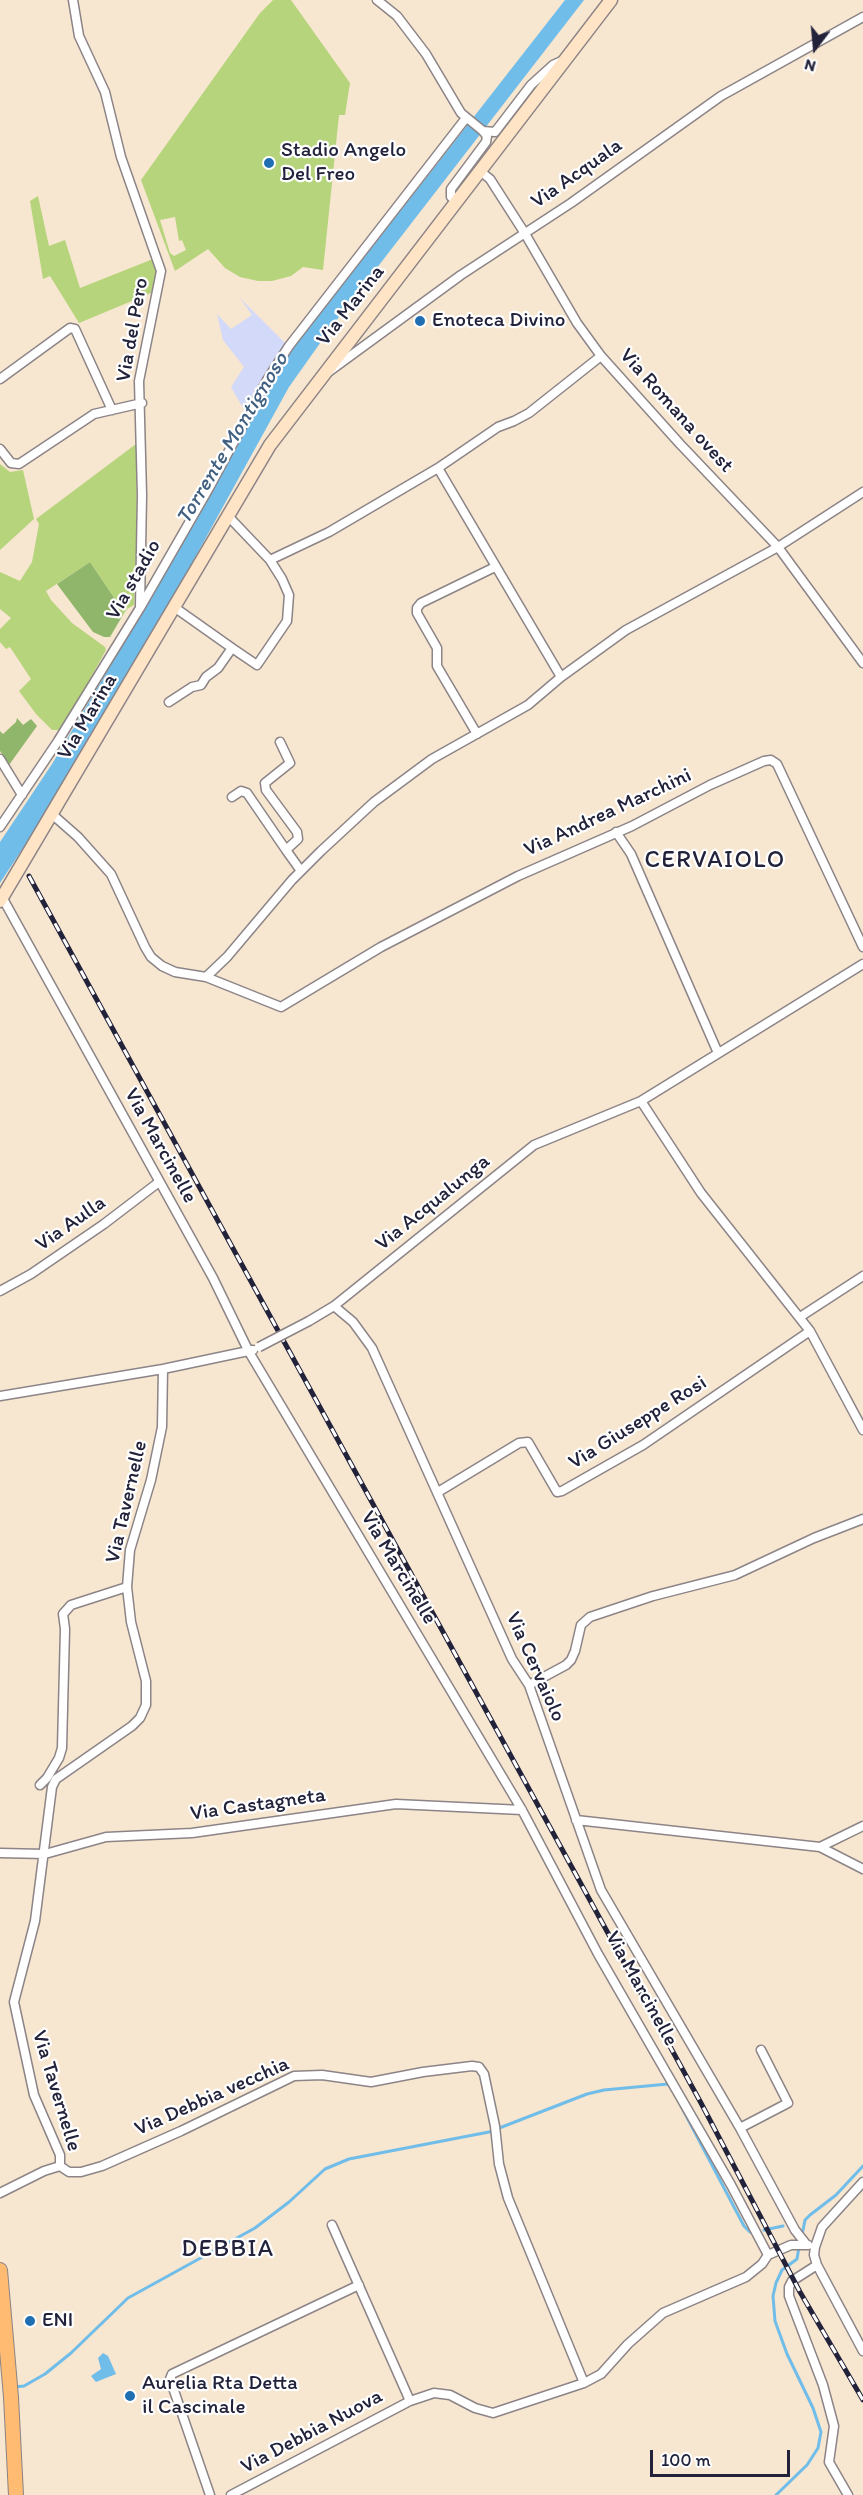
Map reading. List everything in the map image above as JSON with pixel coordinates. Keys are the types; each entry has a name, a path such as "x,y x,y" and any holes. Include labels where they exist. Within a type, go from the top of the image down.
{"main road":[{"name":"Via Marina","path":"1,899 53,815 270,445 611,0"},
{"path":"0,2270 10,2380 16,2495"}],"street":[{"name":"Via del Pero","path":"73,0 79,36 105,92 121,157 161,271 140,381 142,403 140,608"},
{"path":"377,0 397,16 419,44 468,119 487,136 486,142 451,189 451,197 456,201"},
{"name":"Via Acquala","path":"321,376 337,368 398,320 524,232 571,203 721,96 863,17"},
{"path":"483,131 495,132 531,85 553,65 565,60"},
{"name":"Via stadio","path":"0,827 71,721 140,608 267,381 289,346 468,119"},
{"name":"Via Romana ovest","path":"480,171 490,179 577,323 601,356 680,444 778,547 863,663"},
{"path":"0,379 70,328 75,329 112,410"},
{"path":"270,560 329,532 438,468 498,427 514,422 529,413 601,356"},
{"path":"0,449 11,463 19,464 94,414 142,403"},
{"path":"438,468 561,677"},
{"path":"53,815 78,837 111,874 152,957 162,966 175,972 206,977 240,943 301,871 374,802 432,759 528,705 561,677 626,630 778,547 863,492"},
{"path":"174,608 257,665 287,621 289,595 270,560 229,517"},
{"path":"477,734 437,666 437,648 416,611 421,603 495,567"},
{"path":"169,702 192,687 201,685 206,677 218,668 231,648"},
{"path":"280,742 290,763 265,783 266,790 297,832 298,838 286,850"},
{"path":"0,759 22,795"},
{"name":"Via Andrea Marchini","path":"206,977 281,1007 413,930 518,876 616,832 710,785 771,760 777,764 863,947"},
{"path":"231,797 241,791 247,793 301,871"},
{"path":"616,832 636,864 718,1053"},
{"name":"Via Marcinelle","path":"1,899 213,1278 249,1352 522,1810 598,1954 703,2136 768,2255"},
{"name":"Via Acqualunga","path":"0,1396 163,1369 249,1352 259,1347 334,1306 534,1145 641,1101 863,964"},
{"path":"641,1101 701,1193 810,1331 863,1430"},
{"name":"Via Aulla","path":"0,1291 40,1268 104,1224 159,1182"},
{"path":"800,1317 863,1276"},
{"name":"Via Cervaiolo","path":"334,1306 353,1322 372,1348 512,1659 529,1685 605,1898 740,2128 795,2230 811,2245"},
{"name":"Via Giuseppe Rosi","path":"438,1492 519,1443 528,1442 557,1492 562,1491 644,1445 810,1331"},
{"name":"Via Tavernelle","path":"0,2193 44,2171 60,2166 60,2156 34,2095 14,2002 35,1921 45,1854 49,1799 56,1779 132,1726 140,1718 146,1705 146,1681 131,1622 128,1587 130,1550 151,1480 162,1426 163,1369"},
{"path":"855,1412 863,1407"},
{"path":"529,1685 571,1660 581,1625 590,1617 653,1596 735,1575 863,1519"},
{"path":"40,1785 59,1758 62,1748 65,1629 63,1614 71,1605 128,1587"},
{"name":"Via Castagneta","path":"0,1853 45,1854 106,1838 192,1833 396,1804 522,1810"},
{"path":"576,1820 820,1847 863,1869"},
{"path":"820,1847 863,1826"},
{"path":"740,2128 788,2103 761,2050"},
{"name":"Via Debbia vecchia","path":"60,2166 69,2172 81,2172 102,2166 181,2131 294,2076 306,2074 371,2082 423,2072 480,2067 484,2074 496,2128 499,2164 508,2198 584,2383"},
{"path":"863,2182 822,2227 811,2245 817,2265 863,2351"},
{"name":"Via Debbia Nuova","path":"332,2225 410,2401"},
{"path":"768,2255 791,2245 811,2245"},
{"name":"Via Debbia Nuova","path":"231,2495 410,2401 441,2392 493,2413 584,2383 601,2374 663,2313 746,2277 762,2264 768,2255"},
{"path":"817,2265 792,2281 789,2296 823,2385 834,2426 829,2462 848,2495"},
{"path":"210,2495 170,2379 172,2374 358,2284"}],"shaded area":[{"path":"240,298 286,344 246,413 231,387 244,367 223,340 217,314 231,329 252,315"}],"green space":[{"path":"273,0 291,0 350,83 345,115 339,115 323,270 303,267 291,276 272,281 258,281 240,277 225,268 208,249 175,271 141,180 260,13","holes":["175,217 179,241 182,240 186,250 174,256 170,253 160,220"]},
{"path":"38,196 49,246 65,240 80,288 153,259 157,270 151,293 79,323 50,276 43,279 30,201"},
{"path":"136,444 137,531 134,605 123,615 90,562 46,591 72,623 106,650 69,717 59,730 52,730 36,714 19,691 31,679 10,647 6,649 0,642 0,629 11,618 0,609 0,572 20,581 32,562 39,524 36,519"},
{"path":"0,464 10,472 23,470 34,519 0,550"},
{"path":"90,562 123,615 110,637 93,632 57,584"},
{"path":"17,718 23,725 31,719 37,726 9,765 0,751 0,731 3,734 16,722"}],"water":[{"path":"565,0 584,0 335,322 289,387 176,592 46,813 0,883 0,842 52,764 133,628 277,372"},
{"path":"103,2353 108,2356 116,2374 96,2382 91,2376 101,2369 98,2358"}],"waterway":[{"path":"14,2387 24,2386 45,2374 71,2353 128,2298 255,2228 289,2202 325,2169 349,2159 489,2132 587,2094 604,2090 668,2084 670,2087"},
{"path":"681,2106 744,2226 750,2232"},
{"path":"802,2235 805,2220 836,2195 863,2166"},
{"path":"764,2230 783,2226"},
{"path":"776,2495 807,2465 818,2448 821,2432 775,2321 773,2296 776,2283 782,2270 797,2259 799,2247"}],"railway":[{"path":"29,876 701,2103 800,2292 863,2400"}],"place":[{"name":"Stadio Angelo Del Freo","path":"269,163"},
{"name":"Enoteca Divino","path":"420,321"},
{"name":"ENI","path":"30,2321"},
{"name":"Aurelia Rta Detta il Cascinale","path":"130,2396"}],"district":[{"name":"CERVAIOLO","path":"715,861"},
{"name":"DEBBIA","path":"228,2250"}],"water label":[{"name":"Torrente Montignoso","path":"233,439"}]}
